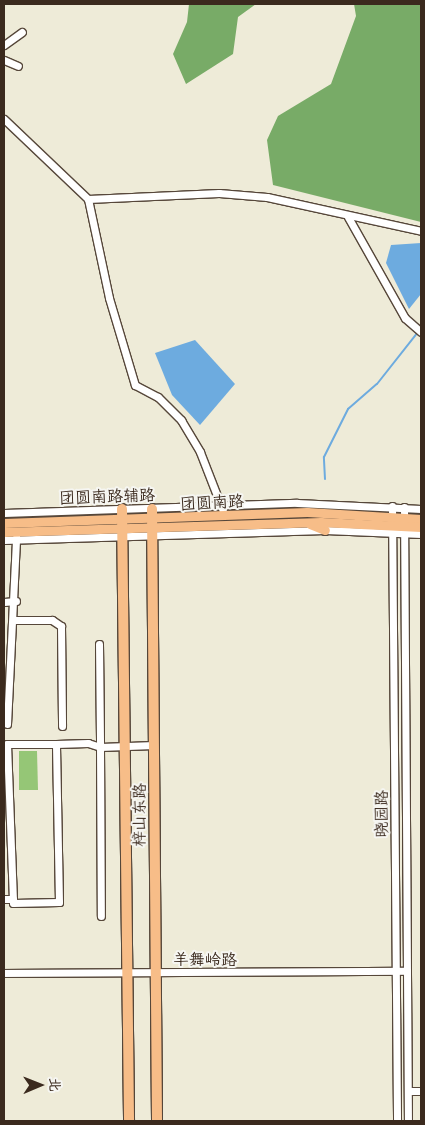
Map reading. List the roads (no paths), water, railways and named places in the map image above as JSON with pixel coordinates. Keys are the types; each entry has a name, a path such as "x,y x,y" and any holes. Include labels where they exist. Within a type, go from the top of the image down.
{"highway":[{"name":"梓山东路","path":"152,508 157,1121"},
{"name":"梓山东路","path":"122,509 129,1121"}],"main road":[{"name":"团圆南路","path":"152,528 223,516 307,512 421,528"},
{"name":"团圆南路","path":"403,525 421,518"},
{"name":"团圆南路","path":"4,522 123,529"},
{"name":"团圆南路","path":"4,532 16,536 123,529 305,522 391,524"},
{"path":"305,522 325,530"}],"street":[{"path":"4,44 22,32"},
{"path":"4,60 18,66"},
{"path":"4,119 88,199 109,298 135,385 158,397 181,420 223,506 223,516"},
{"path":"88,199 219,193 266,197 348,217 421,231"},
{"path":"348,217 405,318 419,330"},
{"name":"团圆南路辅路","path":"4,513 296,502 421,508"},
{"name":"晓园路","path":"392,506 397,1121"},
{"name":"晓园路","path":"404,507 408,1121"},
{"path":"152,528 325,530 391,524"},
{"path":"403,525 421,534"},
{"path":"4,540 16,536 16,601 7,724"},
{"path":"4,602 16,601"},
{"path":"15,620 52,620 61,626 62,726"},
{"path":"99,644 101,916"},
{"path":"56,744 59,902 13,903 8,744 56,744 100,747 154,745"},
{"path":"4,899 13,899"},
{"name":"羊舞岭路","path":"4,973 407,971"},
{"path":"408,1091 421,1091"}],"water":[{"path":"421,243 421,294 409,309 386,263 391,245"},
{"path":"195,340 235,384 200,425 172,395 155,353"}],"waterway":[{"path":"325,479 324,457 348,409 377,384 418,332"}]}
